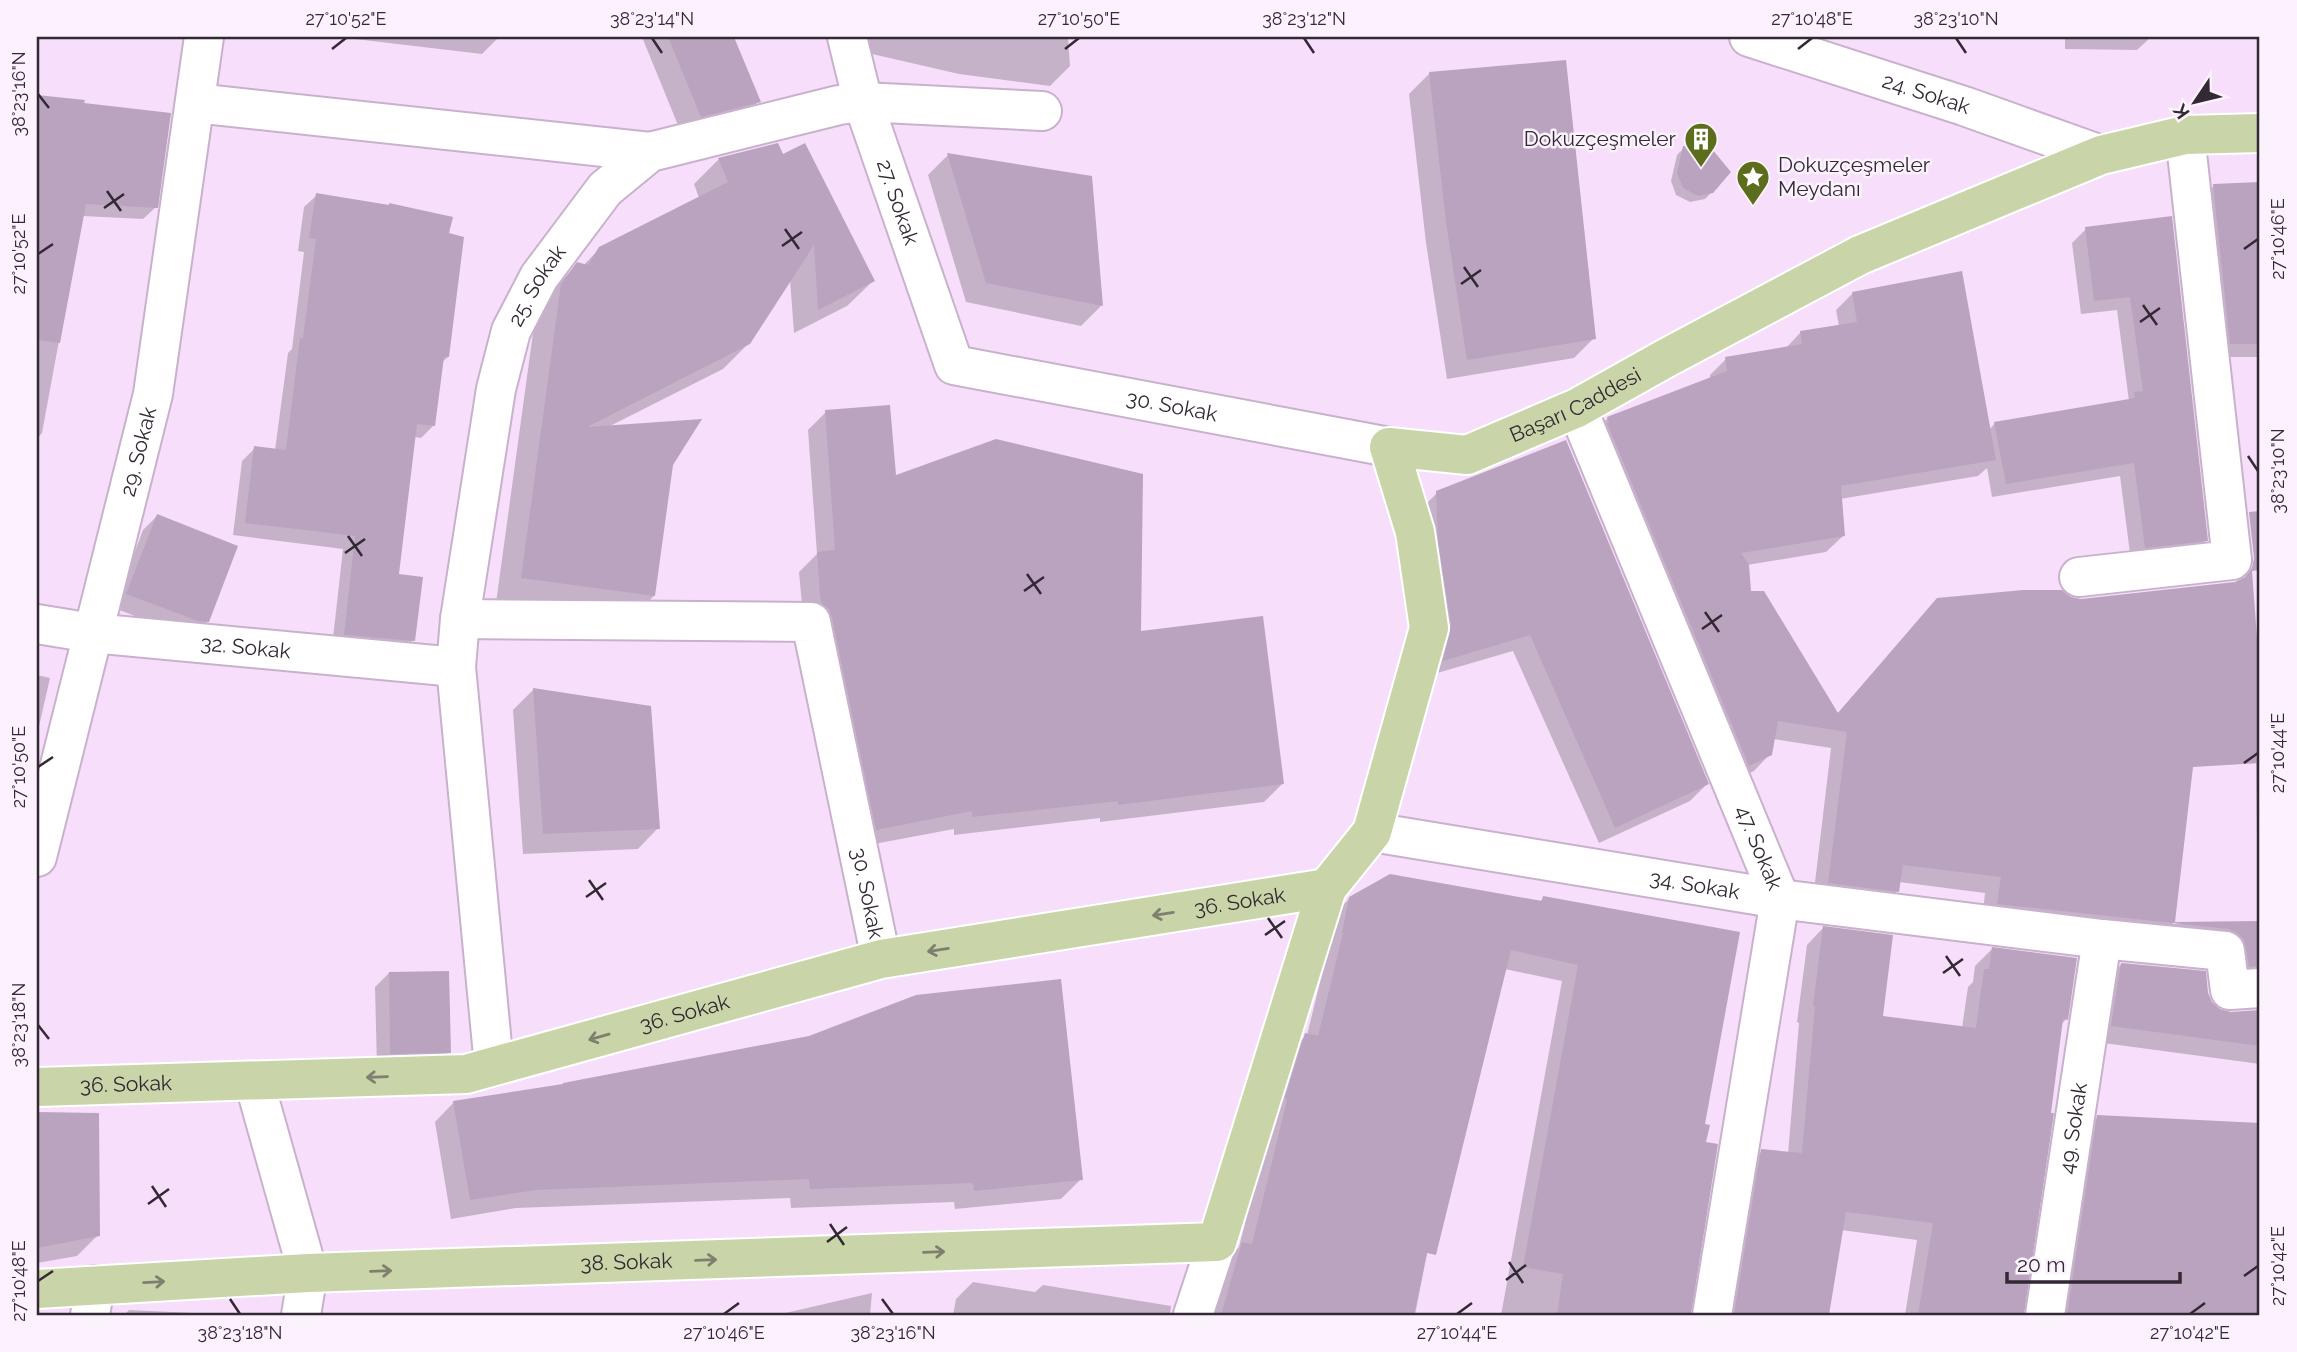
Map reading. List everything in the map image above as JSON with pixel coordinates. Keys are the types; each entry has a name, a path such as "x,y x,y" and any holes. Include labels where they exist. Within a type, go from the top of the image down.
{"main road":[{"name":"Başarı Caddesi","path":"1389,447 1467,455 1577,408 1668,356 1860,255 2101,155 2185,135 2260,105"},
{"name":"Başarı Caddesi","path":"2185,135 2260,133"},
{"path":"1217,1242 1327,888 1372,832 1429,628 1415,532 1389,447"},
{"name":"36. Sokak","path":"37,1087 466,1074 881,959 1327,888"},
{"name":"38. Sokak","path":"37,1289 93,1300 308,1273 1217,1242"}],"street":[{"name":"29. Sokak","path":"37,857 153,394 204,37"},
{"name":"27. Sokak","path":"847,37 863,102 954,365"},
{"name":"24. Sokak","path":"1749,37 1828,49 1964,106 2101,155"},
{"name":"25. Sokak","path":"494,1066 456,667 460,619 496,389 511,331 540,277 605,189 650,152 839,105 863,102 1042,111"},
{"path":"195,103 650,152"},
{"path":"2079,577 2232,560 2185,135"},
{"name":"30. Sokak","path":"954,365 1389,447"},
{"name":"47. Sokak","path":"1577,408 1780,899 1712,1315"},
{"name":"30. Sokak","path":"460,619 811,622 881,959"},
{"name":"32. Sokak","path":"37,624 92,633 456,667"},
{"name":"34. Sokak","path":"1372,832 1780,899 2102,939 2225,951 2230,989 2260,988"},
{"name":"49. Sokak","path":"2045,1315 2102,939"},
{"path":"254,1081 308,1273 302,1315"},
{"path":"1193,1315 1217,1242"}],"building":[{"path":"668,37 734,37 761,102 701,117"},
{"path":"1566,60 1596,339 1467,360 1446,222 1429,72"},
{"path":"37,95 171,113 158,208 86,204 60,343 37,340"},
{"path":"778,143 783,154 805,143 875,281 818,310 814,245 750,344 587,427 702,419 673,465 655,596 521,578 561,284 577,262 588,265 599,247 728,182 718,158"},
{"name":"Dokuzçeşmeler","path":"1683,146 1712,149 1731,172 1713,193 1698,196 1683,188 1677,173"},
{"path":"947,153 1092,176 1103,306 986,283"},
{"path":"2260,182 2260,344 2230,344 2213,184"},
{"path":"316,193 389,203 453,217 449,233 464,237 449,357 444,357 435,426 417,424 399,574 423,577 415,641 344,635 355,536 245,523 254,446 286,450 316,239 309,238"},
{"path":"2172,216 2208,541 2145,548 2134,463 2006,484 1994,422 2135,398 2134,392 2143,391 2130,297 2094,301 2085,227"},
{"path":"1962,271 1996,460 1841,486 1845,536 1741,553 1749,565 1751,591 1764,591 1838,713 1937,598 2023,590 2062,590 2071,597 2081,599 2235,582 2245,577 2252,568 2254,558 2249,512 2260,511 2260,570 2252,571 2260,678 2260,763 2193,767 2175,922 2260,921 2260,966 2249,967 2244,940 2228,929 1997,904 2001,877 1903,865 1899,892 1828,883 1847,732 1778,721 1772,755 1749,766 1607,423 1607,417 1727,371 1725,357 1802,344 1800,331 1857,322 1852,292"},
{"path":"890,405 896,475 996,439 1143,474 1141,631 1263,616 1284,784 1118,805 1118,801 972,817 972,811 876,830 832,618 820,596 817,552 835,550 825,410"},
{"path":"1566,440 1709,784 1615,828 1530,635 1443,661 1451,625 1438,541 1436,491"},
{"path":"157,514 238,546 209,622 198,621 126,594"},
{"path":"533,688 651,706 660,829 543,834"},
{"path":"1390,874 1542,901 1543,896 1740,932 1705,1124 1710,1125 1706,1142 1718,1144 1691,1315 1557,1315 1563,1274 1523,1267 1578,965 1511,950 1436,1255 1427,1253 1414,1315 1221,1315 1242,1242 1252,1244 1287,1100 1285,1097 1305,1033 1318,1036 1349,897"},
{"path":"1823,926 1893,935 1883,1016 1976,1028 1984,969 1989,969 1992,947 2077,958 2068,1020 2063,1019 2051,1113 2054,1113 2024,1315 1918,1315 1933,1223 1846,1212 1829,1315 1734,1315 1761,1149 1802,1153 1813,1006"},
{"path":"2121,963 2206,971 2208,993 2212,1002 2220,1009 2231,1012 2260,1010 2260,1046 2111,1026"},
{"path":"449,971 451,1053 390,1054 389,972"},
{"path":"1061,979 1083,1180 974,1191 973,1183 810,1189 809,1179 536,1190 470,1200 453,1101 563,1084 809,1036 916,995"},
{"path":"37,1112 99,1113 100,1236 37,1248"},
{"path":"2097,1115 2260,1123 2260,1315 2067,1315"}],"place":[{"name":"Dokuzçeşmeler","path":"1701,169"},
{"name":"Dokuzçeşmeler Meydanı","path":"1753,207"}]}
